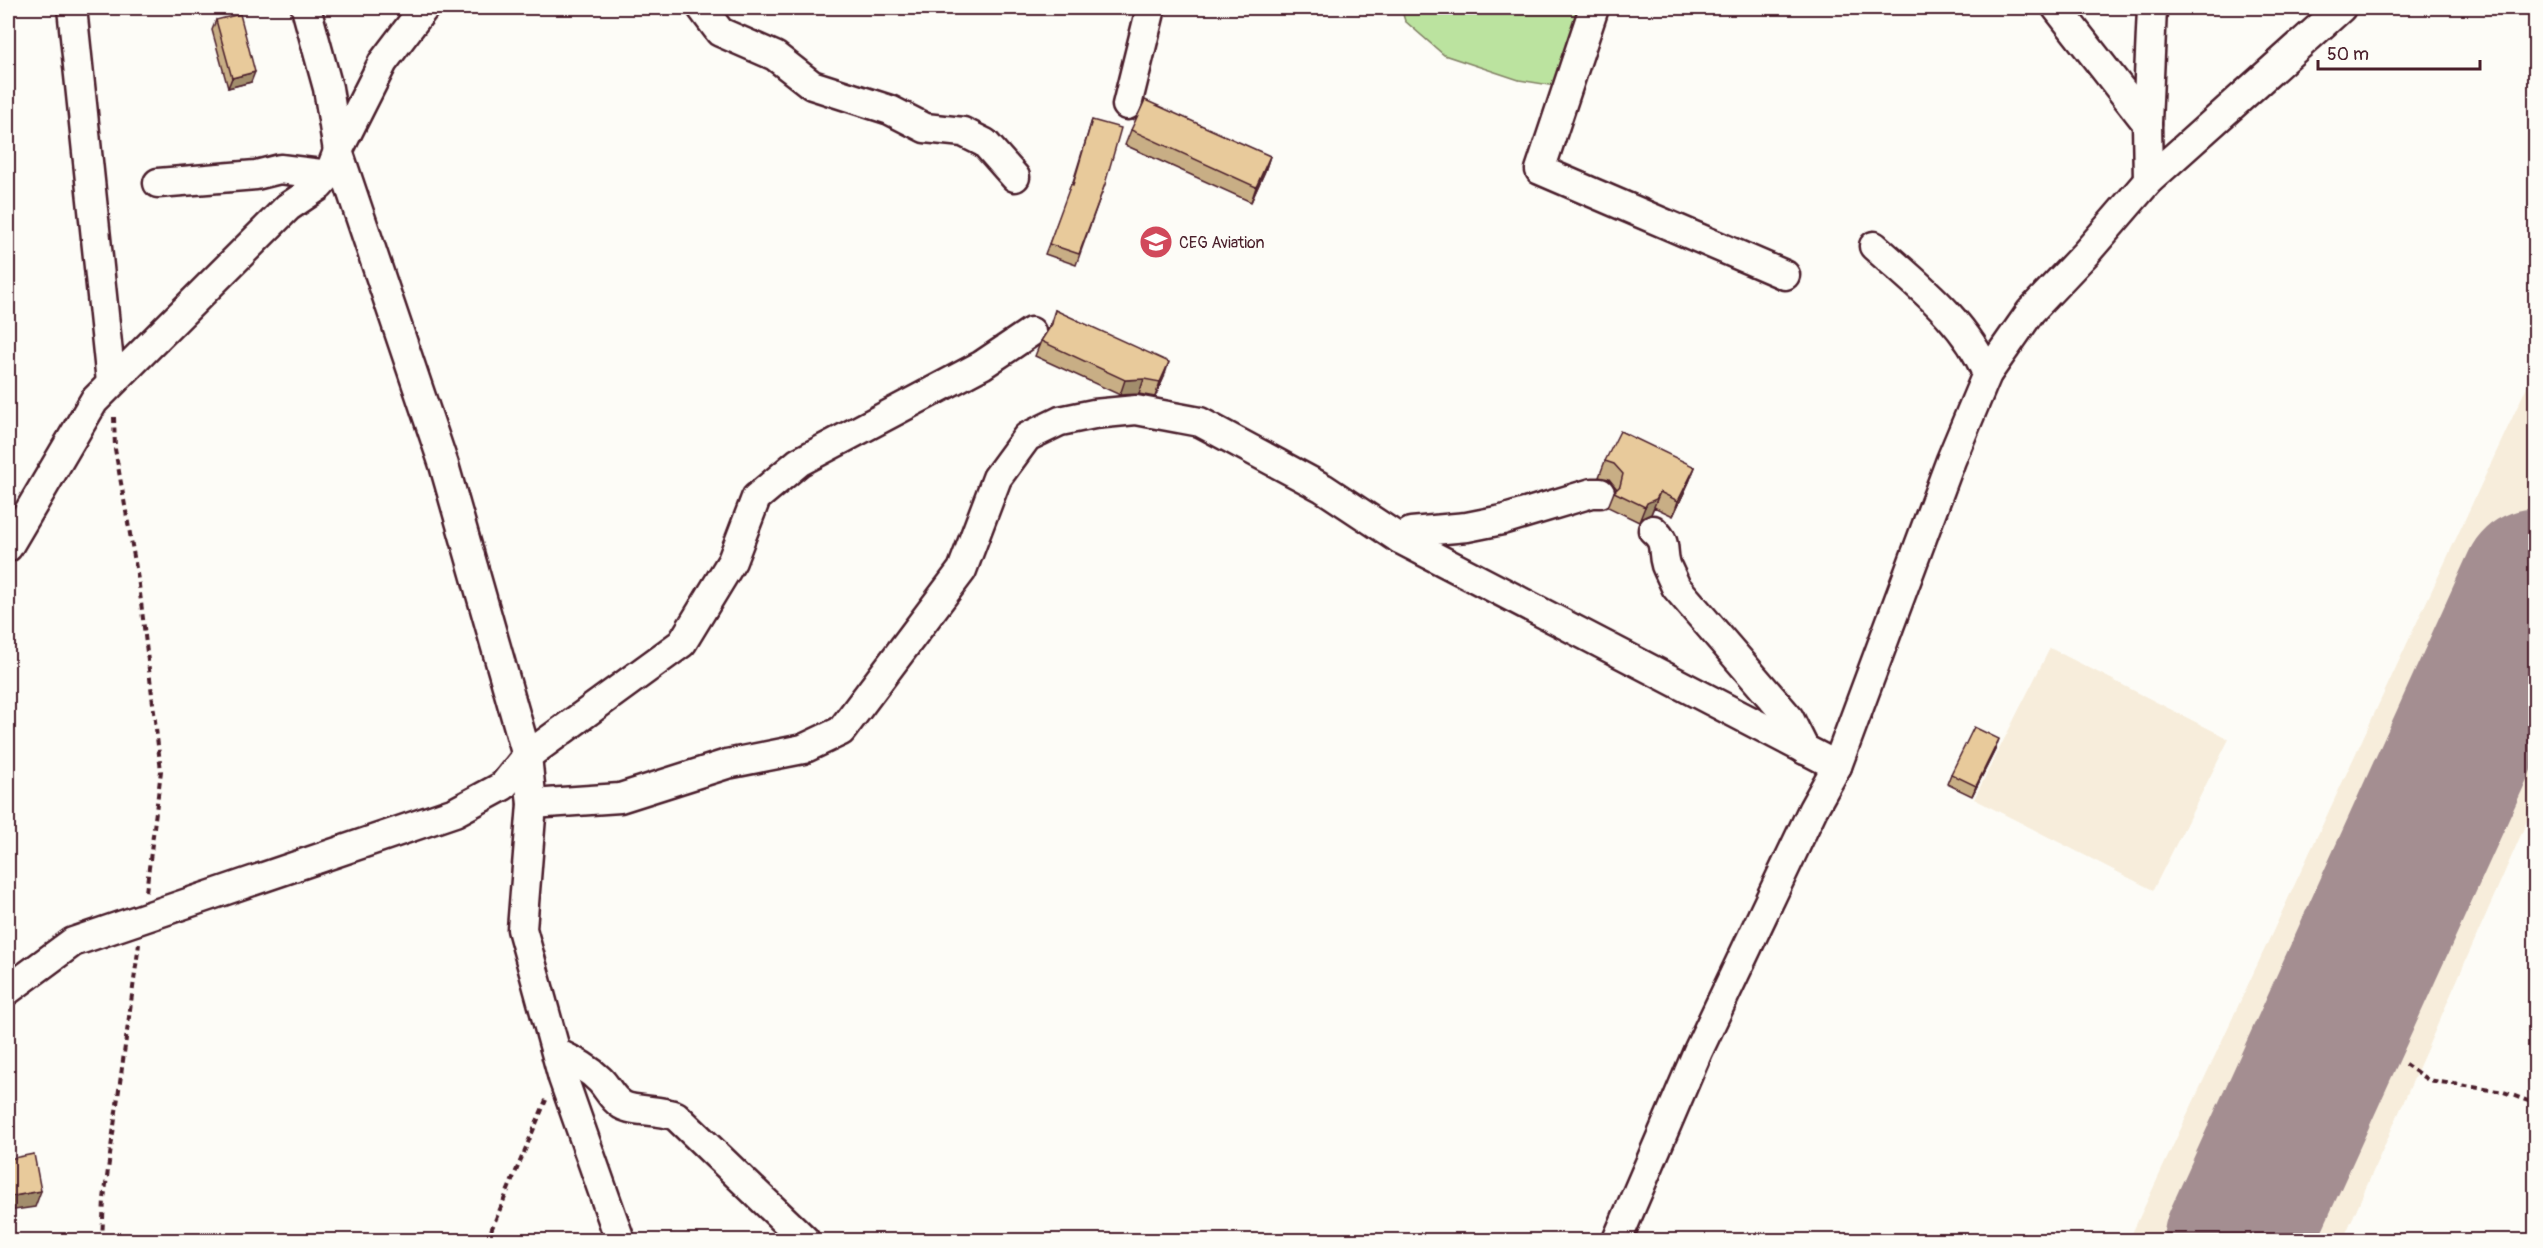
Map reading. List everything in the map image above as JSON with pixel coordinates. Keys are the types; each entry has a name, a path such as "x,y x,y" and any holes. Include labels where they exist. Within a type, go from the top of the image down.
{"street":[{"path":"72,8 111,382"},
{"path":"306,8 328,88 334,163 444,465 527,756 532,804 522,929 560,1065 620,1240"},
{"path":"8,547 94,401 288,207 319,186 334,163 383,62 424,8"},
{"path":"702,8 720,32 775,56 812,85 890,111 925,128 963,132 985,143 1015,177"},
{"path":"1127,105 1151,8"},
{"path":"1594,8 1540,170 1785,275"},
{"path":"2058,8 2147,123"},
{"path":"2148,181 2147,123 2152,8"},
{"path":"1617,1240 1698,1050 1813,809 1837,766 1952,460 1987,374 2031,311 2086,253 2148,181 2341,8"},
{"path":"158,183 256,175 334,163"},
{"path":"1874,246 1939,304 1980,357 1987,374"},
{"path":"8,990 73,942 455,812 503,786 527,756 682,643 732,561 756,498 799,462 982,365 1031,332"},
{"path":"532,804 620,798 727,764 803,749 841,731 962,570 997,478 1027,437 1059,421 1094,414 1136,410 1200,422 1323,488 1400,539 1837,766"},
{"path":"1400,539 1411,532 1467,527 1502,520 1592,493 1600,493"},
{"path":"1653,530 1661,537 1666,550 1665,561 1676,587 1789,718 1805,750"},
{"path":"560,1065 586,1067 611,1096 623,1106 662,1110 676,1116 805,1240"}],"path":[{"path":"102,1240 106,1188 161,771 139,585 116,449 111,382"},
{"path":"2405,1064 2428,1080 2504,1092 2535,1104"},
{"path":"487,1240 560,1065"}],"shaded area":[{"path":"2535,369 2535,803 2343,1240 2129,1240"},
{"path":"2050,648 2229,739 2153,890 1974,799"}],"green space":[{"path":"1401,8 1587,8 1568,88 1519,80 1444,55 1405,21"}],"building":[{"path":"240,14 255,72 232,78 216,20"},
{"path":"1145,100 1270,156 1256,187 1131,130"},
{"path":"1092,120 1121,128 1105,184 1079,254 1049,244 1071,184 1073,185"},
{"path":"1055,310 1169,362 1160,382 1144,379 1125,380 1041,341 1052,324"},
{"path":"1620,431 1695,467 1678,501 1660,492 1656,499 1647,503 1645,507 1614,492 1620,486 1623,474 1614,464 1605,461"},
{"path":"1974,727 1999,739 1976,786 1951,774"},
{"path":"34,1154 41,1191 8,1197 8,1159"}],"runway":[{"path":"2237,1240 2536,582"}],"place":[{"name":"CEG Aviation","path":"1156,242"}]}
